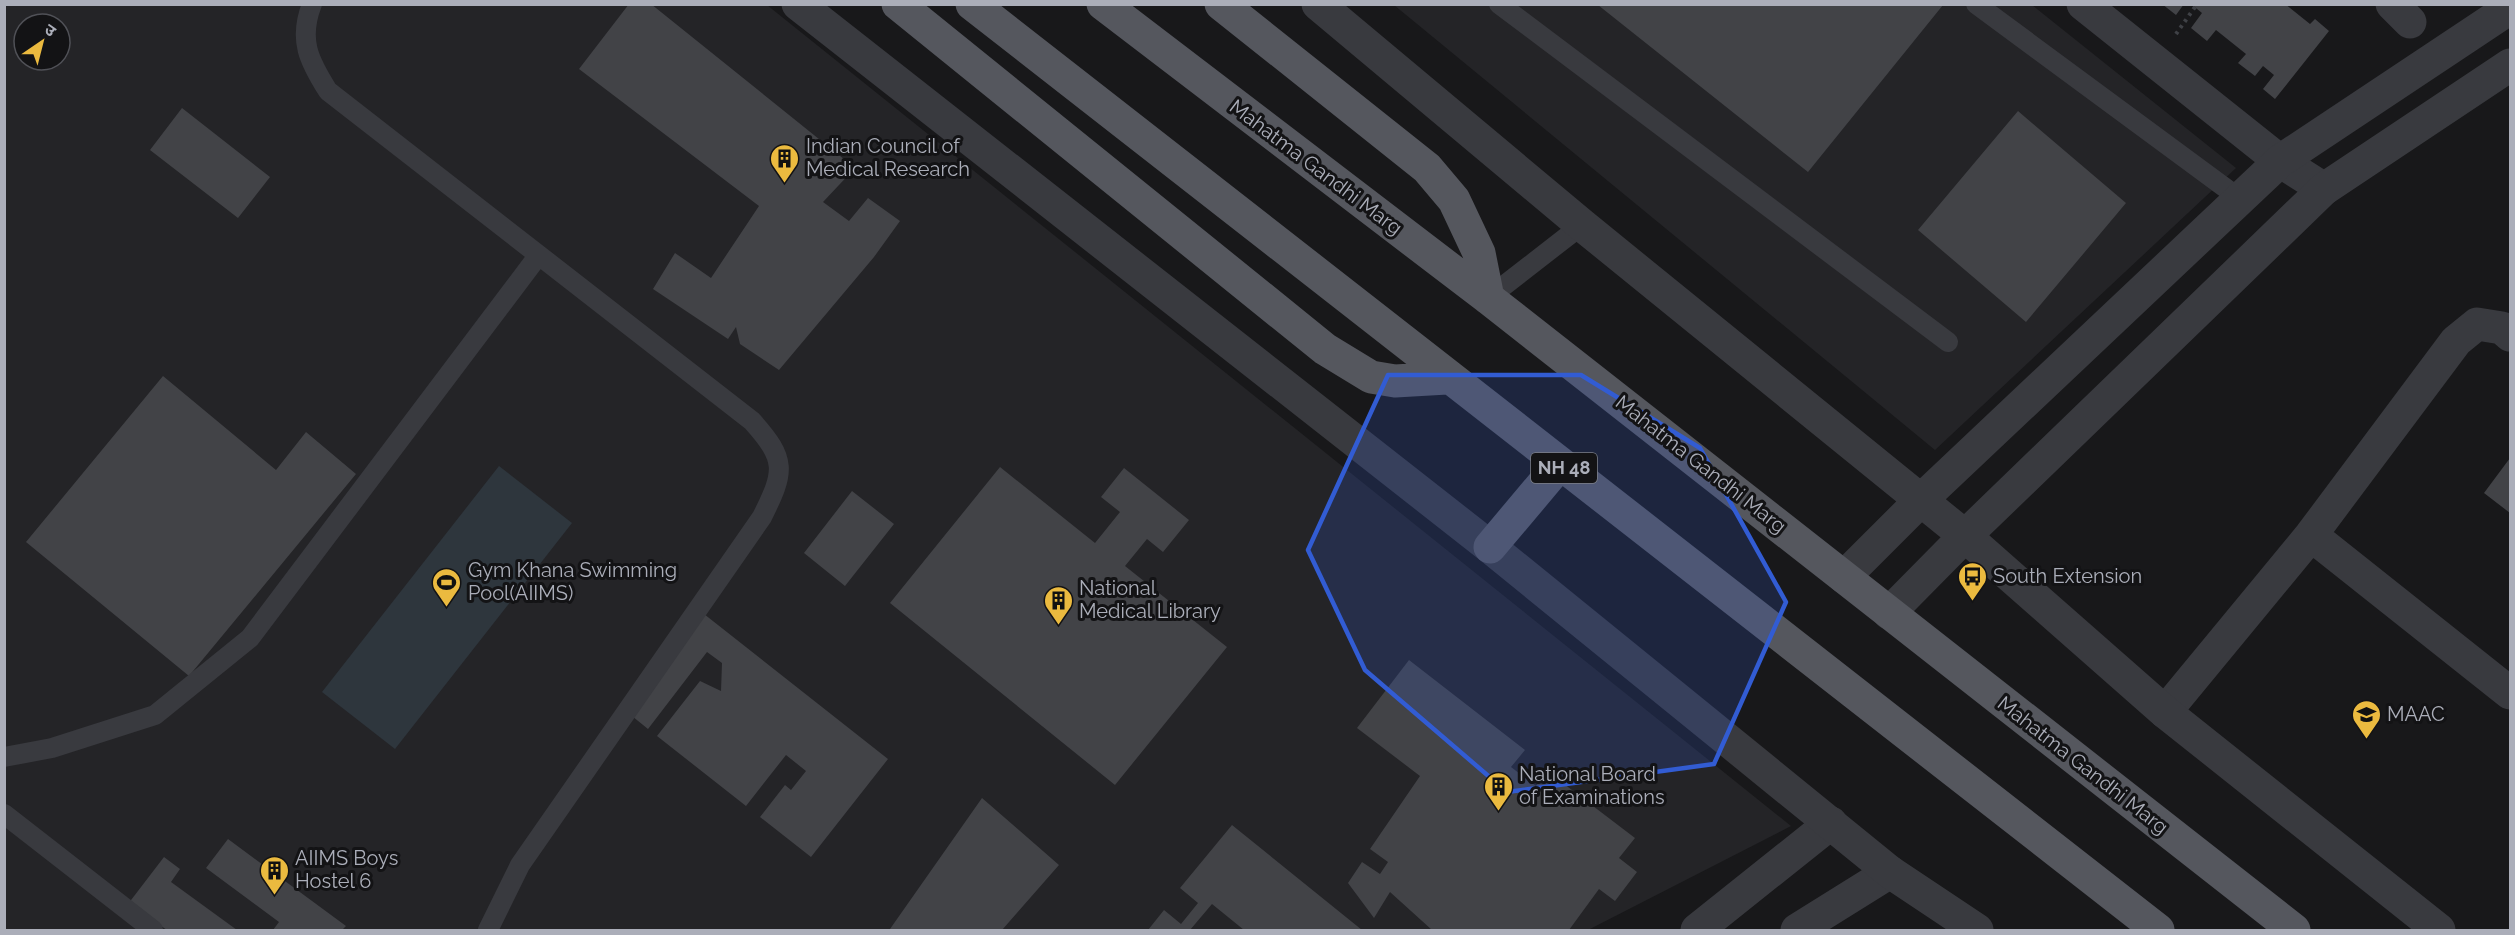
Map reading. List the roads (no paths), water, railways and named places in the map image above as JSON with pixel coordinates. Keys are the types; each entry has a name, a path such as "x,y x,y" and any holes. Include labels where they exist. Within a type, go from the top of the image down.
{"main road":[{"path":"898,4 1325,350 1371,377 1395,381 1447,378"},
{"name":"NH 48","path":"972,4 2139,925"},
{"name":"Mahatma Gandhi Marg","path":"1102,4 1488,298 2294,930"},
{"path":"1221,4 1426,168 1454,200 1479,253 1488,298"},
{"path":"1490,547 1559,465"}],"street":[{"path":"798,4 1490,547 1890,872 1977,930"},
{"path":"2084,4 2280,161 2324,189"},
{"path":"1329,8 1582,225 1965,536 2164,712 2439,930"},
{"path":"1844,577 1921,500 2280,161 2511,8"},
{"path":"1889,613 1965,536 2324,189 2511,65"},
{"path":"2164,712 2311,535 2456,341 2477,324 2502,328 2511,335"},
{"path":"2311,535 2511,693"},
{"path":"1696,930 1831,823"},
{"path":"1797,930 1890,872"}],"lane":[{"path":"312,4 305,21 309,60 328,91 752,422 772,444 780,465 776,490 762,517 520,865 488,930"},
{"path":"1498,4 1948,342"},
{"path":"1976,4 2239,198"},
{"path":"1488,298 1582,225"},
{"path":"4,758 52,748 156,715 250,638 538,256"},
{"path":"4,814 149,929"}],"place":[{"name":"Indian Council of Medical Research","path":"785,184"},
{"name":"South Extension","path":"1972,602"},
{"name":"Gym Khana Swimming Pool(AIIMS)","path":"447,608"},
{"name":"National Medical Library","path":"1058,626"},
{"name":"MAAC","path":"2366,740"},
{"name":"National Board of Examinations","path":"1498,812"},
{"name":"AIIMS Boys Hostel 6","path":"274,896"}]}
